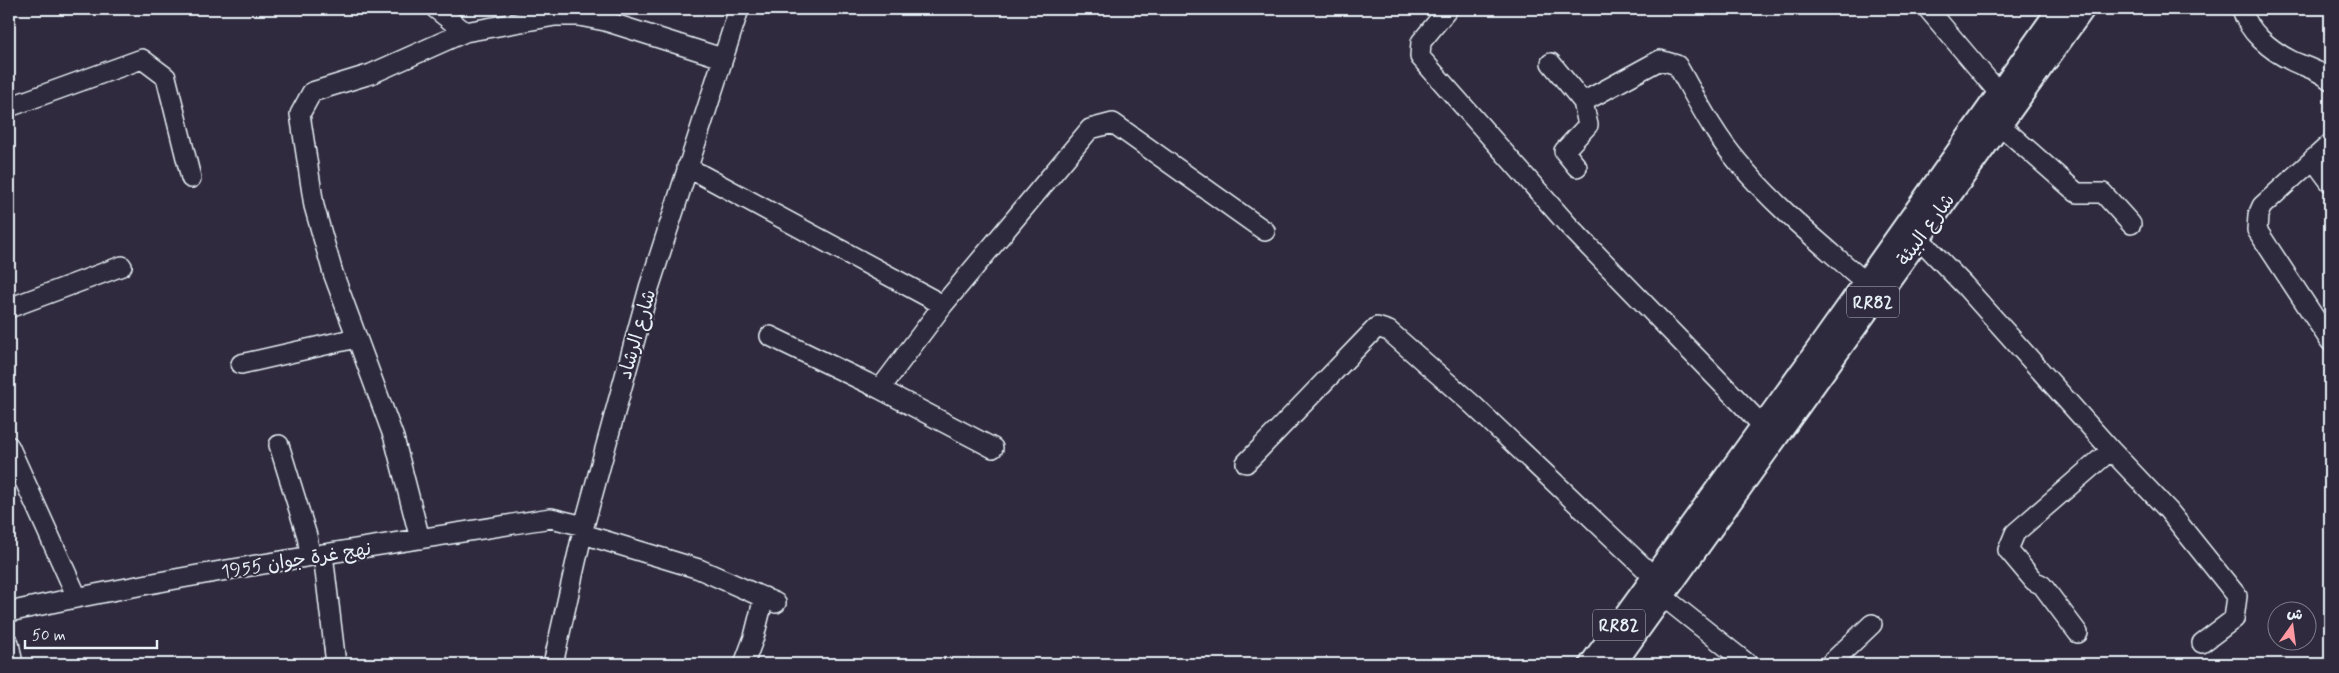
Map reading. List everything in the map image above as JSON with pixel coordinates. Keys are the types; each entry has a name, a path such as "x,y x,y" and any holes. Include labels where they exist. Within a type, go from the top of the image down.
{"main road":[{"name":"شارع البيئة","path":"1655,586 1825,355 1912,231 1999,93 2059,9"},
{"name":"شارع البيئة","path":"1655,586 1763,426 1825,355 1866,283 2000,125 2083,9"},
{"name":"RR82","path":"1591,664 1655,586"},
{"name":"RR82","path":"1614,664 1655,586"}],"street":[{"path":"436,9 465,32"},
{"name":"شارع الرشاد","path":"554,664 584,530 649,288 738,9"},
{"path":"1448,9 1422,42 1420,58 1568,224 1763,426"},
{"path":"1928,9 1999,93"},
{"path":"2242,9 2245,22 2270,48 2291,61 2323,73 2330,80"},
{"path":"420,539 394,438 332,273 314,206 300,114 312,92 371,74 465,32 555,16 603,15 722,58"},
{"path":"9,107 142,59 166,77 191,178"},
{"path":"1583,102 1660,60 1677,65 1706,117 1737,161 1774,202 1866,283"},
{"path":"1551,63 1583,102 1588,125 1564,150 1577,167"},
{"path":"880,388 943,305 1090,129 1113,123 1265,231"},
{"path":"2000,125 2077,193 2103,193 2131,224"},
{"path":"2330,144 2262,206 2258,215 2257,230 2330,341"},
{"path":"2313,159 2330,182"},
{"path":"687,167 943,305"},
{"path":"1912,231 2054,383 2111,450 2168,510 2237,596 2234,619 2202,643"},
{"path":"9,308 122,266"},
{"path":"1246,463 1377,327 1389,331 1473,405 1655,586 1748,664"},
{"path":"770,336 880,388 994,448"},
{"path":"241,364 356,338"},
{"path":"279,445 307,536 317,554 336,664"},
{"path":"9,446 77,597"},
{"path":"2078,634 2042,585 2034,581 2008,550 2016,533 2111,450"},
{"name":"نهج غرة جوان 1955","path":"9,612 77,597 317,554 551,518 699,569 770,600 744,664"},
{"path":"1830,664 1872,624"},
{"path":"9,643 14,664"}]}
